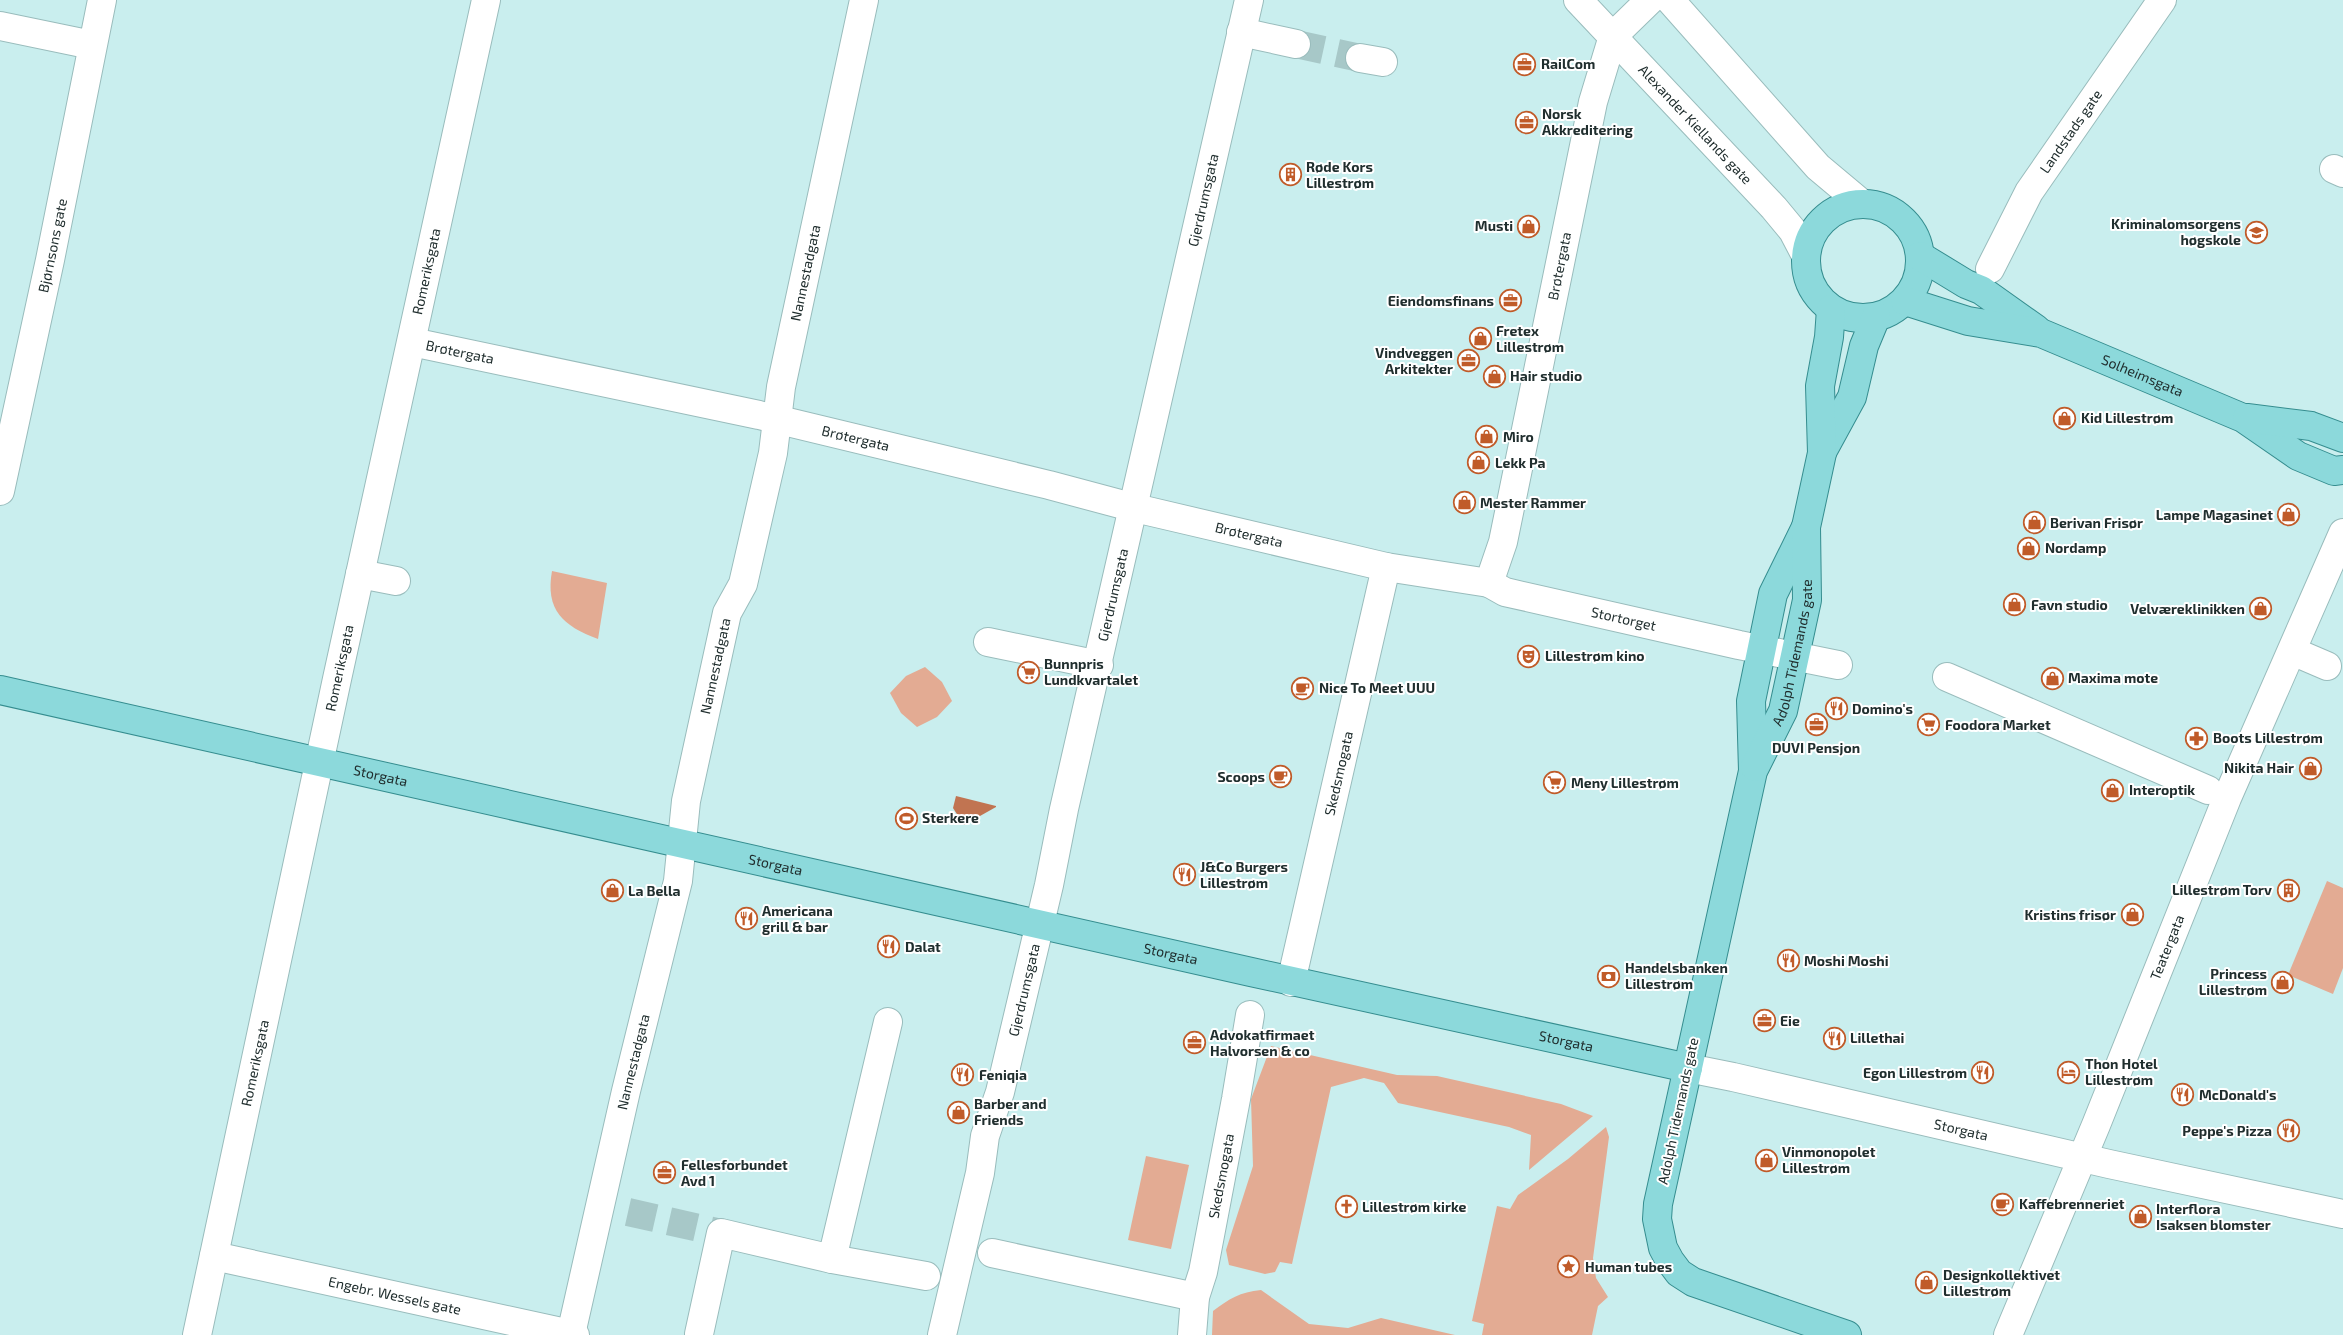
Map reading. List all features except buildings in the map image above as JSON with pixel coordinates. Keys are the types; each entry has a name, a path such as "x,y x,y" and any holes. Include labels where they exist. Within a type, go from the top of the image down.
{"main road":[{"path":"1861,203 1882,207 1901,218 1914,235 1920,256 1918,280 1905,300 1896,308 1876,317 1852,318 1830,308 1819,298 1810,285 1806,270 1805,254 1815,229 1823,218 1848,205 1861,203"},
{"name":"Solheimsgata","path":"1920,256 1966,284 1981,290 2041,333 2243,418 2298,456 2334,471 2343,470"},
{"name":"Solheimsgata","path":"1905,300 1968,321 2041,333"},
{"name":"Adolph Tidemands gate","path":"1753,771 1783,711 1807,600 1806,527 1822,453 1820,386 1829,337 1830,308"},
{"name":"Adolph Tidemands gate","path":"1822,453 1852,397 1864,346 1876,317"},
{"name":"Solheimsgata","path":"2243,418 2311,426 2343,438"},
{"name":"Adolph Tidemands gate","path":"1806,527 1773,594 1751,701 1753,771 1658,1204 1659,1233 1670,1261 1679,1273 1693,1282 1847,1335"},
{"name":"Storgata","path":"0,690 1291,982 1688,1068"}],"street":[{"name":"Bjørnsons gate","path":"0,491 50,260 102,0"},
{"name":"Romeriksgata","path":"197,1335 360,574 486,0"},
{"name":"Nannestadgata","path":"573,1335 626,1091 678,881 686,801 727,613 743,584 773,453 781,387 864,0"},
{"name":"Gjerdrumsgata","path":"942,1335 980,1173 984,1136 1000,1092 1040,924 1249,0"},
{"name":"Alexander Kiellands gate","path":"1578,0 1774,208 1793,231 1805,254"},
{"name":"Brøtergata","path":"412,342 777,420 1049,485 1135,508 1279,552 1489,583 1502,542 1593,102 1613,36 1650,0"},
{"path":"1670,0 1818,167 1861,203"},
{"name":"Landstads gate","path":"1990,269 2029,192 2162,0"},
{"path":"0,26 92,46"},
{"path":"1241,32 1296,44"},
{"name":"Teatergata","path":"2008,1335 2228,798 2343,534"},
{"name":"Skedsmogata","path":"1291,982 1386,568"},
{"path":"360,574 396,581"},
{"name":"Stortorget","path":"1489,583 1505,592 1729,643 1762,648 1838,665"},
{"path":"988,642 1099,665"},
{"path":"2292,652 2327,666"},
{"path":"1947,677 2208,790"},
{"name":"Skedsmogata","path":"1192,1335 1195,1297 1203,1272 1250,1015"},
{"path":"832,1259 888,1022"},
{"name":"Storgata","path":"1688,1068 1732,1076 2081,1158 2343,1214"},
{"path":"699,1334 721,1233 832,1259 926,1276"},
{"path":"992,1252 1195,1297"},
{"name":"Engebr. Wessels gate","path":"214,1256 573,1335"}],"shaded area":[{"path":"552,571 607,583 598,639 575,628 559,615 551,596"},
{"path":"925,667 942,682 952,701 937,717 917,727 901,713 890,693 906,676"},
{"path":"956,796 996,807 964,825 953,808"},
{"path":"2327,881 2343,888 2343,968 2333,994 2288,975"},
{"path":"1271,1046 1397,1075 1437,1076 1561,1104 1593,1116 1529,1170 1531,1135 1509,1127 1398,1103 1384,1083 1364,1078 1331,1087 1292,1264 1280,1262 1275,1272 1265,1274 1229,1265 1226,1250 1253,1166 1251,1099"},
{"path":"1606,1127 1609,1137 1593,1258 1596,1278 1608,1297 1598,1306 1592,1335 1482,1335 1484,1324 1472,1321 1497,1206 1510,1209 1518,1195 1568,1159"},
{"path":"1146,1156 1189,1165 1171,1249 1128,1240"},
{"path":"1261,1290 1309,1324 1348,1328 1381,1318 1455,1335 1212,1335 1213,1311 1235,1297 1247,1292"}],"tunnel":[{"path":"1296,44 1360,58"},
{"path":"628,1212 721,1233"}],"place":[{"name":"RailCom","path":"1525,64"},
{"name":"Norsk Akkreditering","path":"1526,122"},
{"name":"Røde Kors Lillestrøm","path":"1290,175"},
{"name":"Musti","path":"1529,226"},
{"name":"Kriminalomsorgens høgskole","path":"2257,232"},
{"name":"Eiendomsfinans","path":"1510,301"},
{"name":"Fretex Lillestrøm","path":"1480,339"},
{"name":"Vindveggen Arkitekter","path":"1469,361"},
{"name":"Hair studio","path":"1494,376"},
{"name":"Kid Lillestrøm","path":"2065,418"},
{"name":"Miro","path":"1487,437"},
{"name":"Lekk Pa","path":"1479,463"},
{"name":"Mester Rammer","path":"1464,503"},
{"name":"Lampe Magasinet","path":"2289,515"},
{"name":"Berivan Frisør","path":"2034,523"},
{"name":"Nordamp","path":"2029,548"},
{"name":"Favn studio","path":"2015,605"},
{"name":"Velværeklinikken","path":"2261,609"},
{"name":"Lillestrøm kino","path":"1529,656"},
{"name":"Bunnpris Lundkvartalet","path":"1028,672"},
{"name":"Maxima mote","path":"2052,678"},
{"name":"Nice To Meet UUU","path":"1303,688"},
{"name":"Domino's","path":"1836,709"},
{"name":"DUVI Pensjon","path":"1816,725"},
{"name":"Foodora Market","path":"1929,725"},
{"name":"Boots Lillestrøm","path":"2197,738"},
{"name":"Nikita Hair","path":"2310,768"},
{"name":"Scoops","path":"1281,777"},
{"name":"Meny Lillestrøm","path":"1555,783"},
{"name":"Interoptik","path":"2113,790"},
{"name":"Sterkere","path":"906,818"},
{"name":"J&Co Burgers Lillestrøm","path":"1184,875"},
{"name":"Lillestrøm Torv","path":"2288,890"},
{"name":"La Bella","path":"612,891"},
{"name":"Kristins frisør","path":"2132,915"},
{"name":"Americana grill & bar","path":"746,919"},
{"name":"Dalat","path":"889,947"},
{"name":"Moshi Moshi","path":"1788,961"},
{"name":"Handelsbanken Lillestrøm","path":"1609,976"},
{"name":"Princess Lillestrøm","path":"2283,982"},
{"name":"Eie","path":"1764,1021"},
{"name":"Lillethai","path":"1834,1038"},
{"name":"Advokatfirmaet Halvorsen & co","path":"1194,1043"},
{"name":"Thon Hotel Lillestrøm","path":"2069,1072"},
{"name":"Egon Lillestrøm","path":"1983,1073"},
{"name":"Feniqia","path":"963,1075"},
{"name":"McDonald's","path":"2183,1095"},
{"name":"Barber and Friends","path":"958,1112"},
{"name":"Peppe's Pizza","path":"2288,1131"},
{"name":"Vinmonopolet Lillestrøm","path":"1766,1160"},
{"name":"Fellesforbundet Avd 1","path":"665,1173"},
{"name":"Kaffebrenneriet","path":"2003,1204"},
{"name":"Lillestrøm kirke","path":"1346,1207"},
{"name":"Interflora Isaksen blomster","path":"2140,1217"},
{"name":"Human tubes","path":"1569,1267"},
{"name":"Designkollektivet Lillestrøm","path":"1927,1283"}]}
